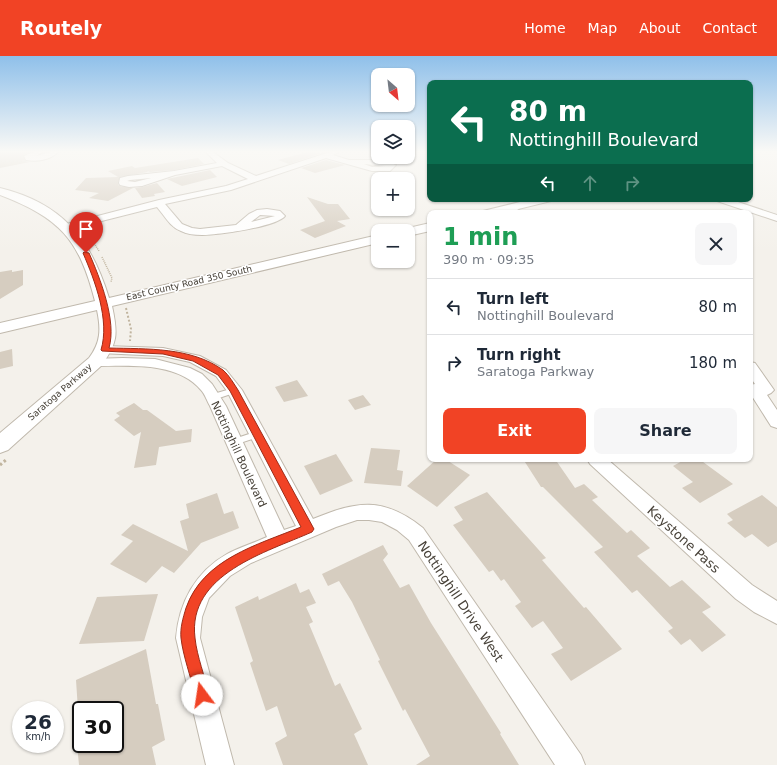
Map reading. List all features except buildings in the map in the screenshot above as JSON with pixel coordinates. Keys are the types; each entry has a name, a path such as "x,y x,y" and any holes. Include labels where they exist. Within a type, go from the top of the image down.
{"street":[{"path":"66,227 161,206 237,185"},
{"path":"0,191 21,198 46,211 66,227 81,244 91,263 103,304 109,332 100,356"},
{"path":"511,210 526,202"},
{"path":"729,202 777,218"},
{"path":"161,206 181,228 193,232 215,232 240,226"},
{"path":"415,230 427,227"},
{"name":"East County Road 350 South","path":"0,328 371,241"},
{"name":"Nottinghill Boulevard","path":"100,356 163,352 195,359 221,373 234,390 308,529"},
{"name":"Nottinghill Boulevard","path":"100,356 157,364 187,372 206,386 234,442 279,541"},
{"name":"Saratoga Parkway","path":"0,445 100,356"},
{"path":"753,372 777,422"},
{"name":"Keystone Pass","path":"599,462 744,592 762,605 777,613"},
{"name":"Nottinghill Drive West","path":"220,765 188,638 189,620 195,602 201,591 218,572 234,561 308,529 345,515 360,512 376,513 391,517 405,524 416,534 571,765"}],"lane":[{"path":"212,397 234,390"},
{"path":"234,442 258,434"}],"route":[{"path":"86,253 97,280 109,332 105,350 163,352 195,359 221,373 234,390 308,529 234,561 218,572 205,586 195,602 189,620 188,638 202,695"}]}
